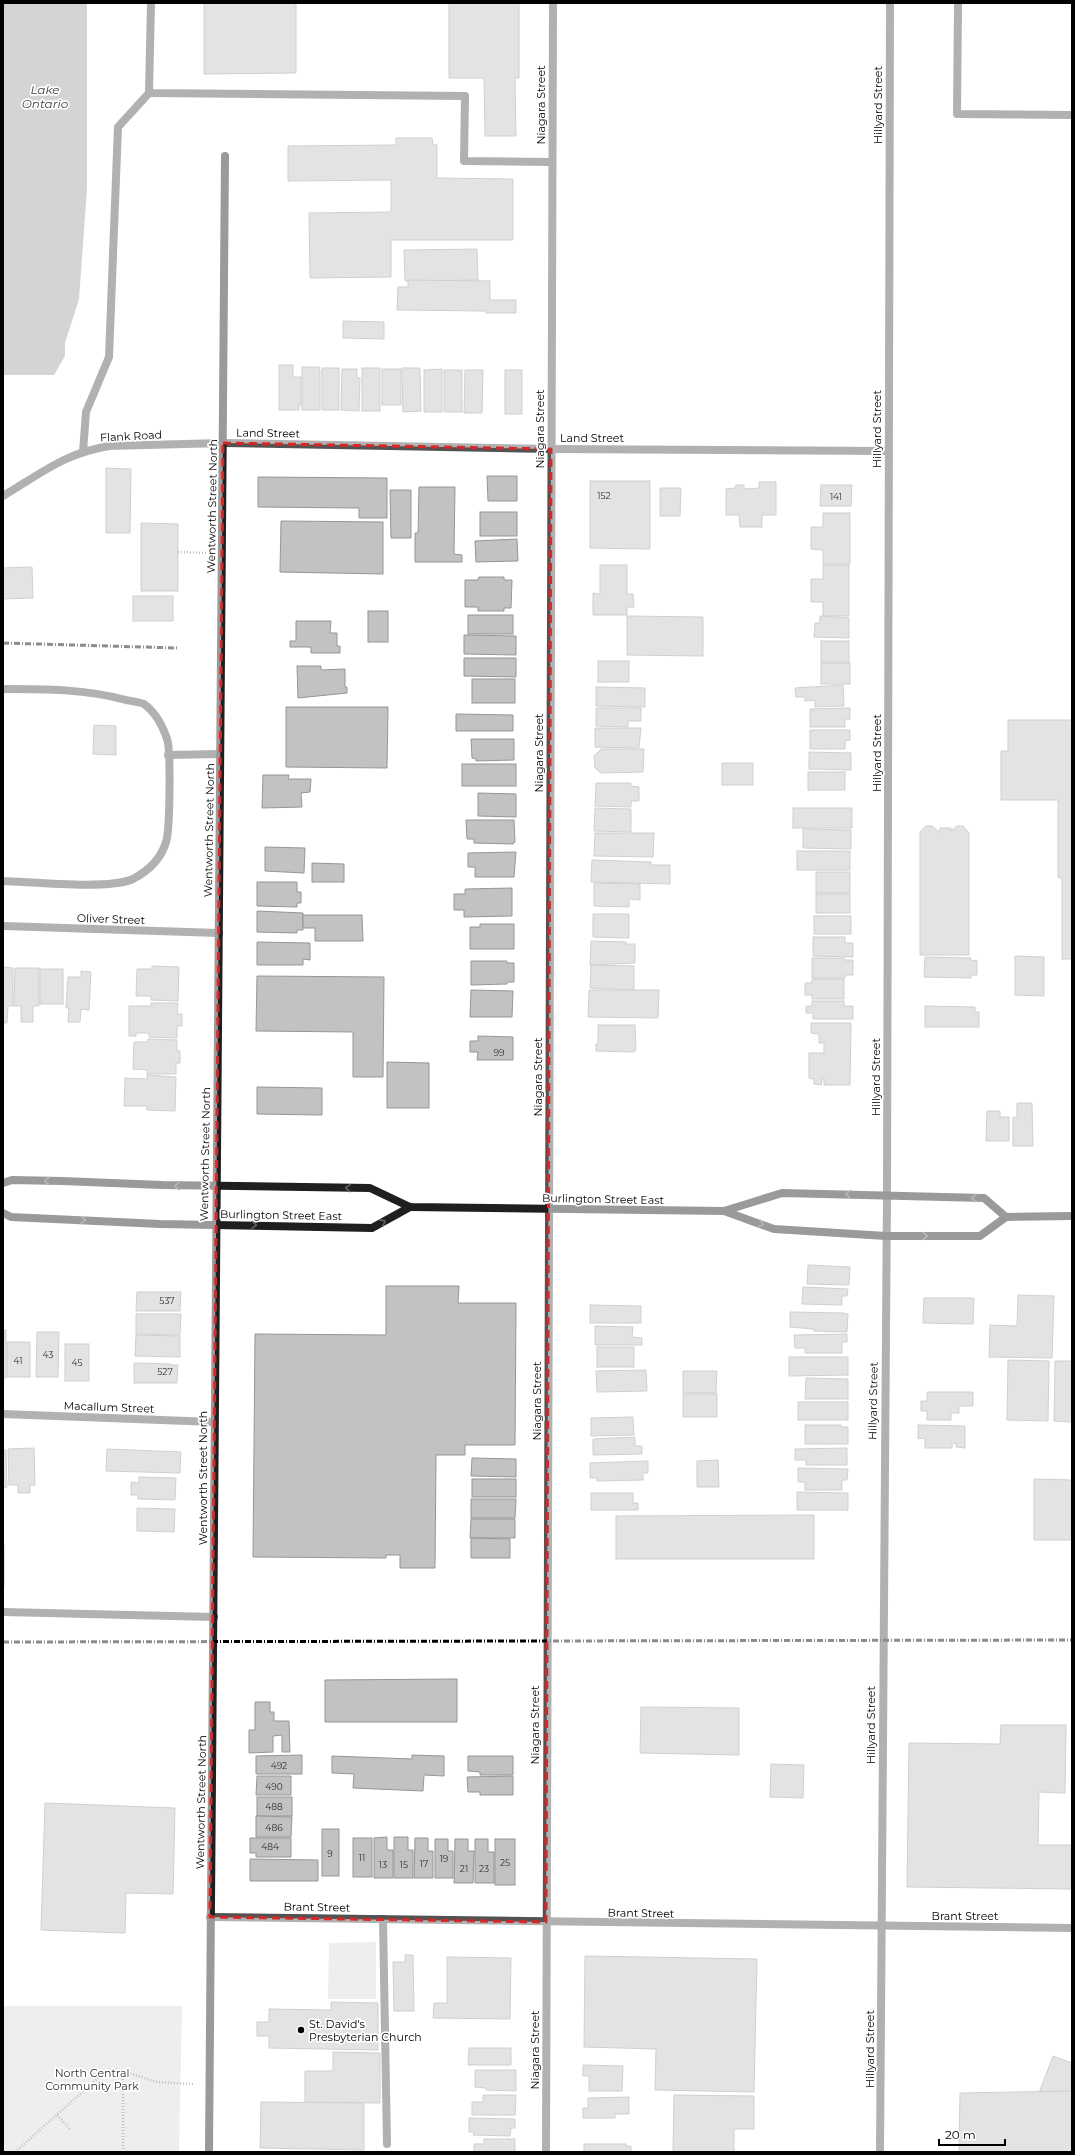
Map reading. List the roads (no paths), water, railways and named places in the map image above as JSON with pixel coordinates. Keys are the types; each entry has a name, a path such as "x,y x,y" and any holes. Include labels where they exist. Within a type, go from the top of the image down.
{"main road":[{"name":"Wentworth Street North","path":"209,2152 214,1617 215,1224 224,443 225,156"},
{"name":"Burlington Street East","path":"3,1183 12,1180 216,1186 370,1188 410,1207 549,1210 724,1211 782,1193 984,1198 1006,1217 980,1236 886,1236 774,1229 724,1211"},
{"name":"Burlington Street East","path":"3,1213 11,1217 372,1228 410,1207"},
{"path":"1006,1217 1072,1216"}],"street":[{"path":"83,452 86,412 109,357 118,127 150,93 151,3"},
{"name":"Niagara Street","path":"546,2152 552,3"},
{"name":"Hillyard Street","path":"880,2152 887,1195 890,3"},
{"path":"958,3 957,114 1072,115"},
{"path":"150,93 465,96 464,161 552,162"},
{"name":"Land Street","path":"224,443 551,449 888,451"},
{"name":"Flank Road","path":"3,496 69,456 83,452 109,446 224,443"},
{"path":"3,689 79,691 111,696 143,704 156,717 168,741 169,821 167,841 160,856 148,870 132,879 112,883 3,881"},
{"path":"168,755 220,754"},
{"name":"Oliver Street","path":"3,926 219,933"},
{"name":"Macallum Street","path":"3,1414 214,1422"},
{"path":"3,1612 214,1617"},
{"name":"Brant Street","path":"210,1917 882,1927 1072,1928"},
{"path":"383,1919 387,2144"}],"water":[{"name":"Lake Ontario","path":"3,3 87,3 87,189 79,299 65,343 65,356 54,375 3,375"}],"railway":[{"path":"3,643 178,648"},
{"path":"3,1642 1072,1640"}],"place":[{"name":"St. David's Presbyterian Church","path":"301,2030"}],"park label":[{"name":"North Central Community Park","path":"92,2079"}]}
